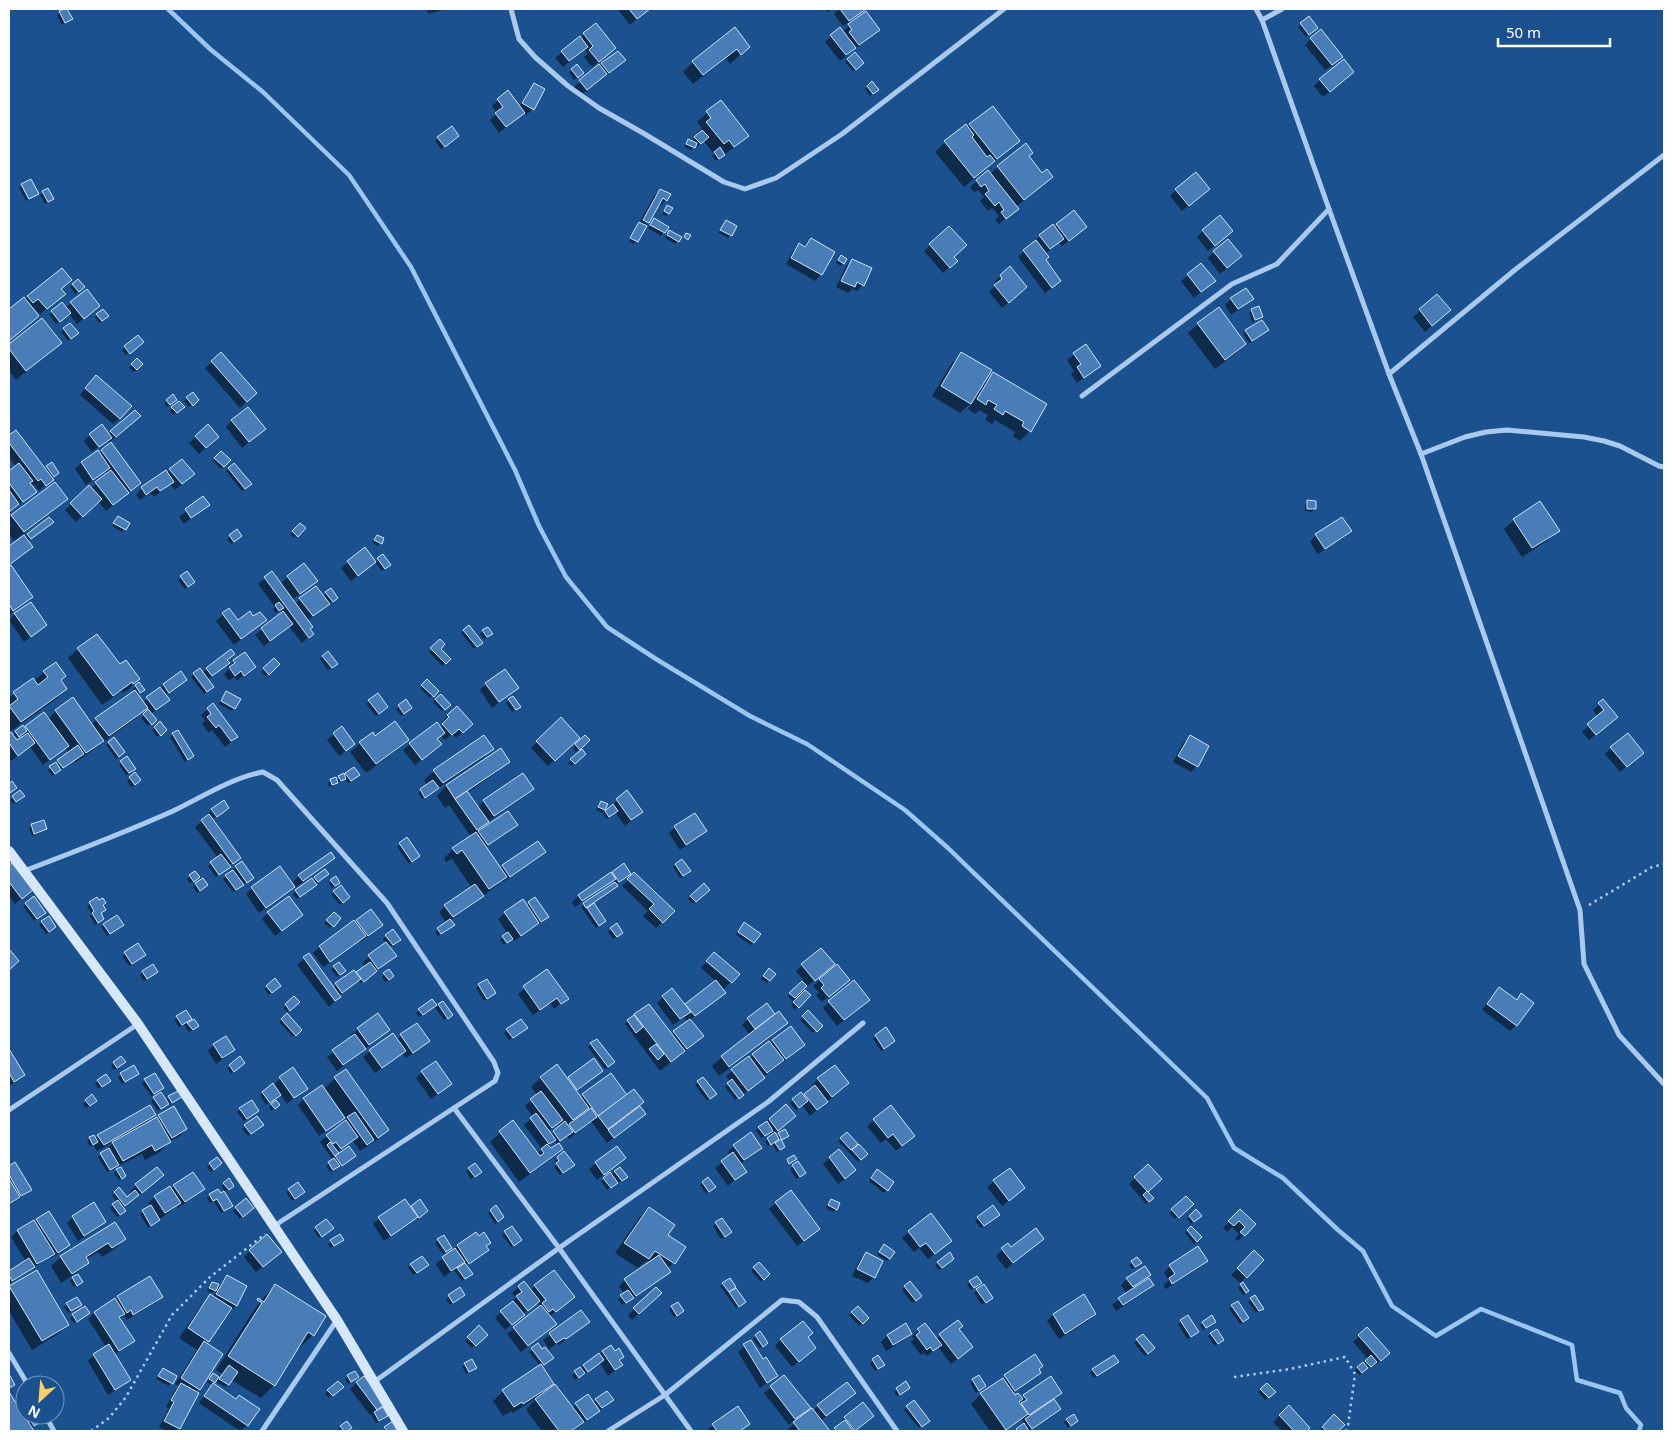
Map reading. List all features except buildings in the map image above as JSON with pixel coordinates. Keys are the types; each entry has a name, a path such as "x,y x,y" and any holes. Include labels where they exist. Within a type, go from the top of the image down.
{"street":[{"path":"512,9 519,39 535,57 568,86 599,108 724,182 745,189 776,178 842,134 1004,9"},
{"path":"1256,9 1262,20 1389,374 1421,454 1580,910 1584,964 1619,1035 1664,1084"},
{"path":"1262,20 1282,9"},
{"path":"1389,374 1516,270 1664,155"},
{"path":"1082,396 1232,284 1278,264 1329,209"},
{"path":"1421,454 1465,437 1507,430 1584,437 1604,441 1620,446 1664,467"},
{"path":"24,871 122,834 195,801 246,775 263,772 277,780 387,903 494,1062 498,1073 495,1081 274,1226"},
{"path":"9,852 138,1024 337,1320 403,1431"},
{"path":"374,1382 559,1248 768,1102 864,1023"},
{"path":"9,1110 138,1024"},
{"path":"454,1108 559,1248 691,1431"},
{"path":"608,1431 665,1395 782,1300 800,1302 816,1317 897,1431"},
{"path":"262,1431 337,1320"},
{"path":"9,1353 22,1375"}],"path":[{"path":"1580,910 1652,867 1664,864"},
{"path":"92,1431 109,1418 126,1397 172,1315 210,1278 274,1226"},
{"path":"1234,1377 1290,1369 1345,1357 1355,1374 1346,1431"}],"waterway":[{"path":"168,9 210,49 263,92 349,175 411,267 515,470 539,526 566,577 607,627 750,716 807,744 905,810 948,848 1207,1098 1234,1148 1283,1178 1363,1251 1392,1306 1436,1336 1481,1309 1572,1345 1577,1380 1620,1393 1626,1408 1641,1425 1639,1431"}]}
